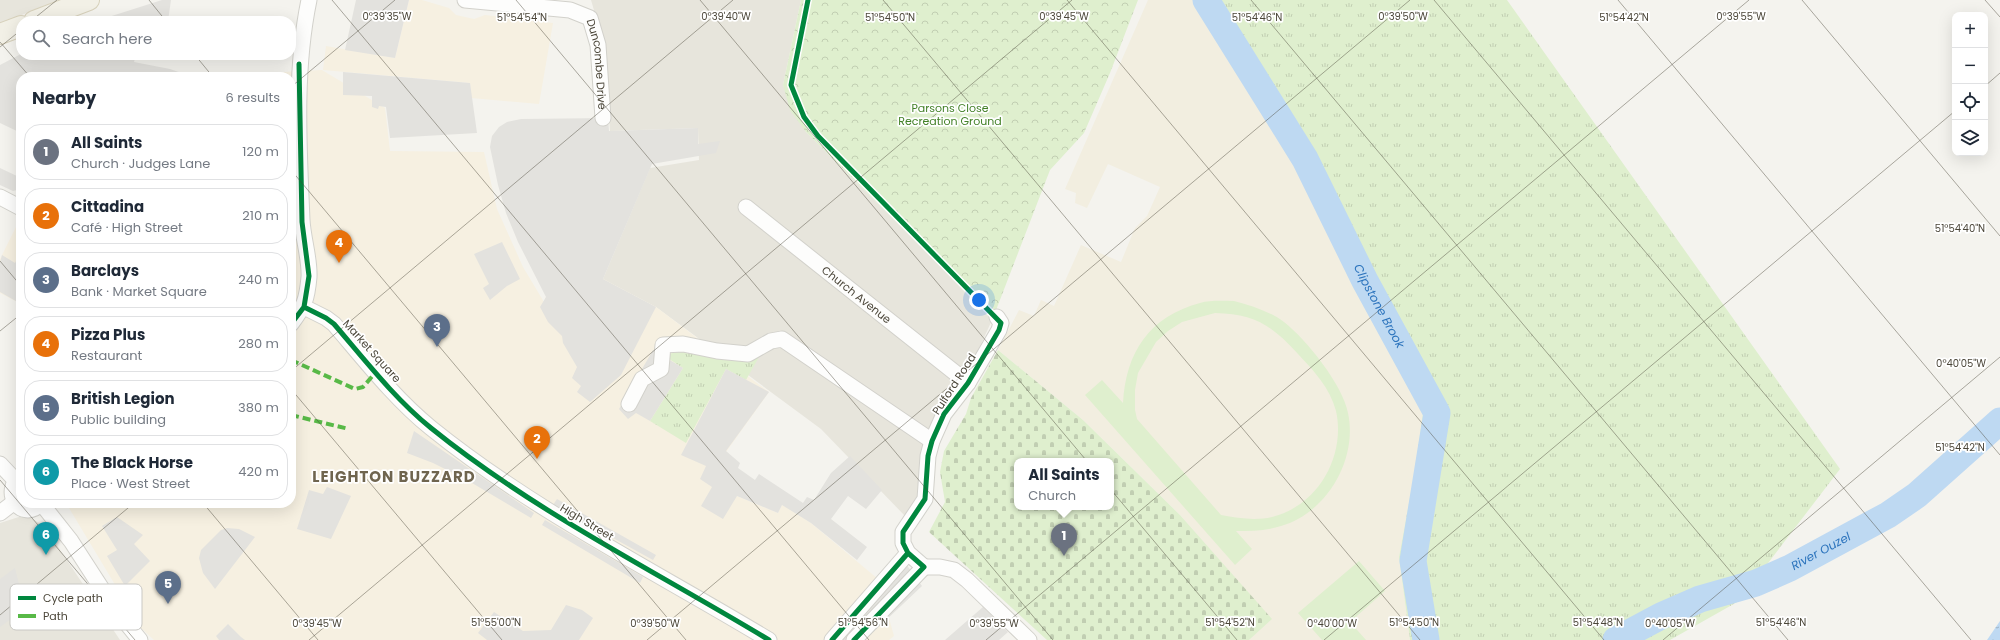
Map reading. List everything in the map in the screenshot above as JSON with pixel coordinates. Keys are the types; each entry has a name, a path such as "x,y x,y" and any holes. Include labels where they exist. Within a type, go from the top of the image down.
{"main road":[{"path":"47,16 89,0"},
{"path":"0,34 16,28"}],"street":[{"path":"296,317 304,307 309,276 302,222 299,64 302,31 309,0"},
{"name":"Duncombe Drive","path":"465,0 570,10 590,18 598,45 603,118"},
{"path":"0,197 16,205"},
{"name":"Church Avenue","path":"746,207 968,383"},
{"name":"Market Square","path":"304,307 326,318 334,324 407,404"},
{"name":"Pulford Road","path":"908,553 903,544 904,532 925,498 928,456 932,440 944,414 968,383 999,330 1001,323 997,317"},
{"path":"629,404 642,379 661,369 663,345 683,344 717,351 748,354 771,341 782,339 932,440"},
{"name":"High Street","path":"407,404 430,427 523,494 576,528 769,640"},
{"path":"0,464 16,476"},
{"path":"16,482 10,494 13,503 16,506"},
{"path":"0,512 13,503"},
{"path":"20,508 27,510 34,508"},
{"path":"48,508 99,584"},
{"path":"832,640 908,553 924,568"},
{"path":"854,640 924,568 940,567 954,570 967,580 1029,640"},
{"path":"132,630 140,640"}],"shaded area":[{"path":"0,0 58,0 16,16 16,17 0,24"},
{"path":"162,0 171,0 169,16 112,16"},
{"path":"356,0 409,0 395,58 345,50"},
{"path":"409,0 422,0 449,8 456,15 474,19 485,15 553,23 539,104 471,98 470,83 323,70 326,46 395,58"},
{"path":"591,0 801,0 783,85 806,132 993,318 959,392 918,497 905,516 821,429 656,307 603,279 650,168 699,160 698,128 610,131 605,48"},
{"path":"1148,0 1193,0 1227,49 1297,164 1353,286 1389,347 1423,413 1414,476 1399,557 1410,640 1249,640 1271,619 1180,515 1083,420 998,350 1019,310 1034,316 1041,300 1054,306 1081,245 1121,262 1135,228 1147,216 1160,187 1108,164 1087,208 1075,203 1076,193 1065,189"},
{"path":"16,57 16,60 135,60 134,62 179,72 16,72 16,131 0,123 0,65"},
{"path":"322,70 385,108 390,151 484,152 497,209 523,267 544,302 546,297 603,279 656,307 769,392 726,452 737,496 778,513 782,505 787,507 811,523 878,579 894,636 889,640 154,640 142,629 142,584 115,584 69,508 296,508 296,72 284,72"},
{"path":"343,72 470,83 477,133 390,138 386,107 379,106 378,109 372,107 372,96 343,95"},
{"path":"608,118 609,131 698,128 698,144 720,141 716,153 652,164 603,279 656,307 621,375 590,402 577,392 581,386 572,378 577,367 563,343 562,336 548,322 540,307 546,297 518,242 506,213 490,147 492,136 499,127 507,122 521,119"},
{"path":"0,168 16,176 16,190 13,191 0,185"},
{"path":"16,227 16,301 0,293 0,259"},
{"path":"502,242 520,279 507,286 490,300 483,288 489,284 474,254"},
{"path":"2,255 15,263 16,261 16,301 0,292 0,262"},
{"path":"653,350 683,368 650,421 636,413 628,419 619,409"},
{"path":"726,369 769,392 726,451 740,463 738,468 755,480 759,474 803,503 807,497 814,500 831,473 850,456 882,490 866,509 848,496 831,519 867,547 857,560 811,523 782,505 778,513 737,496 723,519 701,506 712,487 700,479 706,466 681,455"},
{"path":"414,431 534,513 531,518 467,480 433,463 407,453"},
{"path":"327,487 351,496 331,539 297,529 309,490 323,494"},
{"path":"557,499 656,555 653,560 553,505"},
{"path":"22,516 31,518 41,524 49,533 83,584 10,584 10,630 113,630 120,640 0,640 0,523"},
{"path":"117,517 143,535 134,544 150,561 127,584 124,584 107,556 117,550 102,526"},
{"path":"545,520 643,577 640,583 542,525"},
{"path":"227,528 239,529 255,537 215,589 203,573 199,558 201,550 221,530"},
{"path":"906,564 922,586 865,640 836,640"},
{"path":"15,568 19,584 10,584 10,620 0,627 0,579"},
{"path":"566,605 582,610 593,618 579,640 487,640 478,633 494,612 523,631 551,630"},
{"path":"983,607 1008,632 999,640 945,640"},
{"path":"228,624 245,640 219,640 216,636"}],"green space":[{"name":"Parsons Close Recreation Ground","path":"801,0 1138,0 1110,73 1084,133 1050,170 993,318 806,132 790,110 783,85"},
{"path":"1193,0 1507,0 1840,469 1739,601 1670,640 1410,640 1399,557 1414,476 1423,413 1389,347 1353,286 1297,164 1254,91"},
{"path":"1212,301 1234,301 1254,307 1272,315 1284,322 1303,339 1322,363 1339,389 1348,413 1350,431 1348,448 1343,466 1336,482 1325,497 1312,509 1297,519 1281,526 1264,530 1236,531 1252,549 1235,565 1085,395 1102,380 1123,403 1129,368 1135,353 1154,327 1167,317 1182,309 1200,303","holes":["1215,313 1229,314 1252,319 1261,323 1289,344 1326,387 1336,411 1338,428 1337,445 1325,477 1303,502 1288,511 1272,517 1253,519 1221,515 1137,419 1135,410 1135,390 1138,373 1156,342 1168,331 1182,322"]},
{"path":"688,350 748,359 759,357 746,380 726,369 686,443 650,421 683,368 666,357 668,354"},
{"path":"998,350 1083,420 1180,515 1272,619 1249,640 1047,640 929,532 945,502 940,472 944,451 966,414 971,398"},
{"path":"1359,561 1385,591 1350,622 1366,640 1322,640 1298,613"}],"water":[{"path":"2000,621 2000,640 1987,640"}],"waterway":[{"name":"Clipstone Brook","path":"1206,0 1305,159 1365,281 1437,413 1413,561 1426,640"},
{"name":"River Ouzel","path":"1616,640 1661,616 1700,599 1756,583 1790,568 1888,515 1917,495 2000,421"}],"marked path":[{"path":"296,362 355,389 363,387 376,372"},
{"path":"296,416 349,429"}],"cycle path":[{"path":"808,0 791,85 804,117 818,136 1001,323 999,330 968,383 944,414 932,441 928,456 925,499 903,532 903,543 908,553 924,567 854,640"},
{"path":"296,317 304,307 309,276 302,222 299,64"},
{"path":"304,307 326,318 334,324 380,378 418,417 471,458 512,487 596,540 769,640"},
{"path":"832,640 908,553"}],"place":[{"name":"Pizza Plus","path":"339,263"},
{"name":"Barclays","path":"437,347"},
{"name":"Cittadina","path":"537,459"},
{"name":"The Black Horse","path":"46,555"},
{"name":"All Saints","path":"1064,556"},
{"name":"British Legion","path":"168,604"}],"district":[{"name":"LEIGHTON BUZZARD","path":"394,477"}]}
